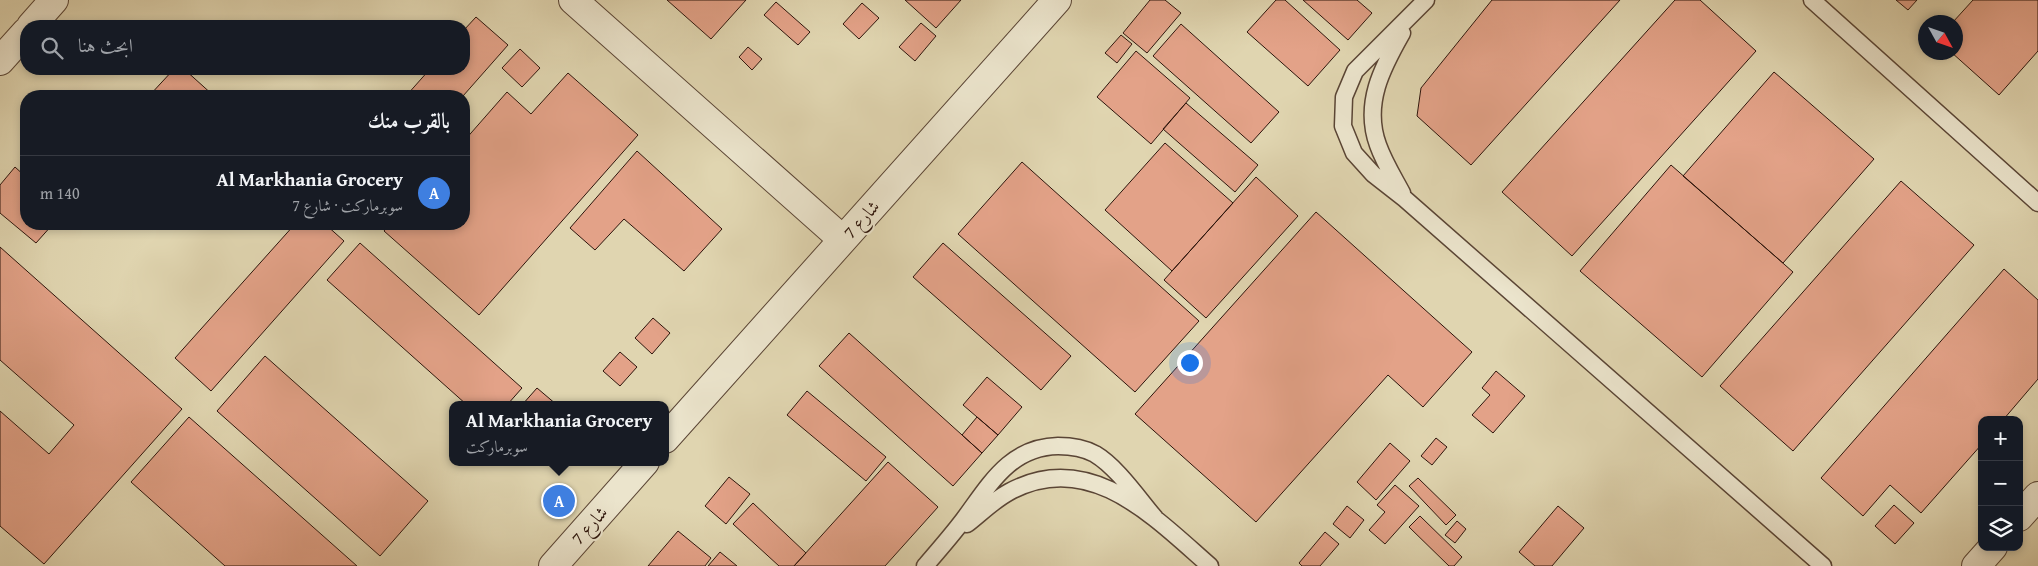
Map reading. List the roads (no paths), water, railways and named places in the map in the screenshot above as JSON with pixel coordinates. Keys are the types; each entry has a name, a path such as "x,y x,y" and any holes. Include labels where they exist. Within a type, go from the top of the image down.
{"street":[{"path":"36,20 54,0"},
{"name":"شارع 7","path":"669,434 842,239 1058,0"},
{"path":"586,4 842,239"},
{"path":"0,61 20,39"},
{"name":"شارع 7","path":"553,566 641,466"},
{"path":"2023,513 2038,496"},
{"path":"1976,566 1989,551"}],"lane":[{"path":"1426,0 1355,71 1344,97 1344,126 1354,153 1373,174 1405,199 1823,566"},
{"path":"1812,0 2038,203"},
{"path":"1405,199 1378,144 1373,121 1374,97 1380,74 1410,18"},
{"path":"925,566 951,536 999,472 1019,455 1044,446 1070,446 1096,455 1116,472 1155,518"},
{"path":"951,536 1008,492 1035,481 1064,477 1092,482 1119,494 1155,518 1210,566"}],"place":[{"name":"Al Markhania Grocery","path":"559,501"}]}
